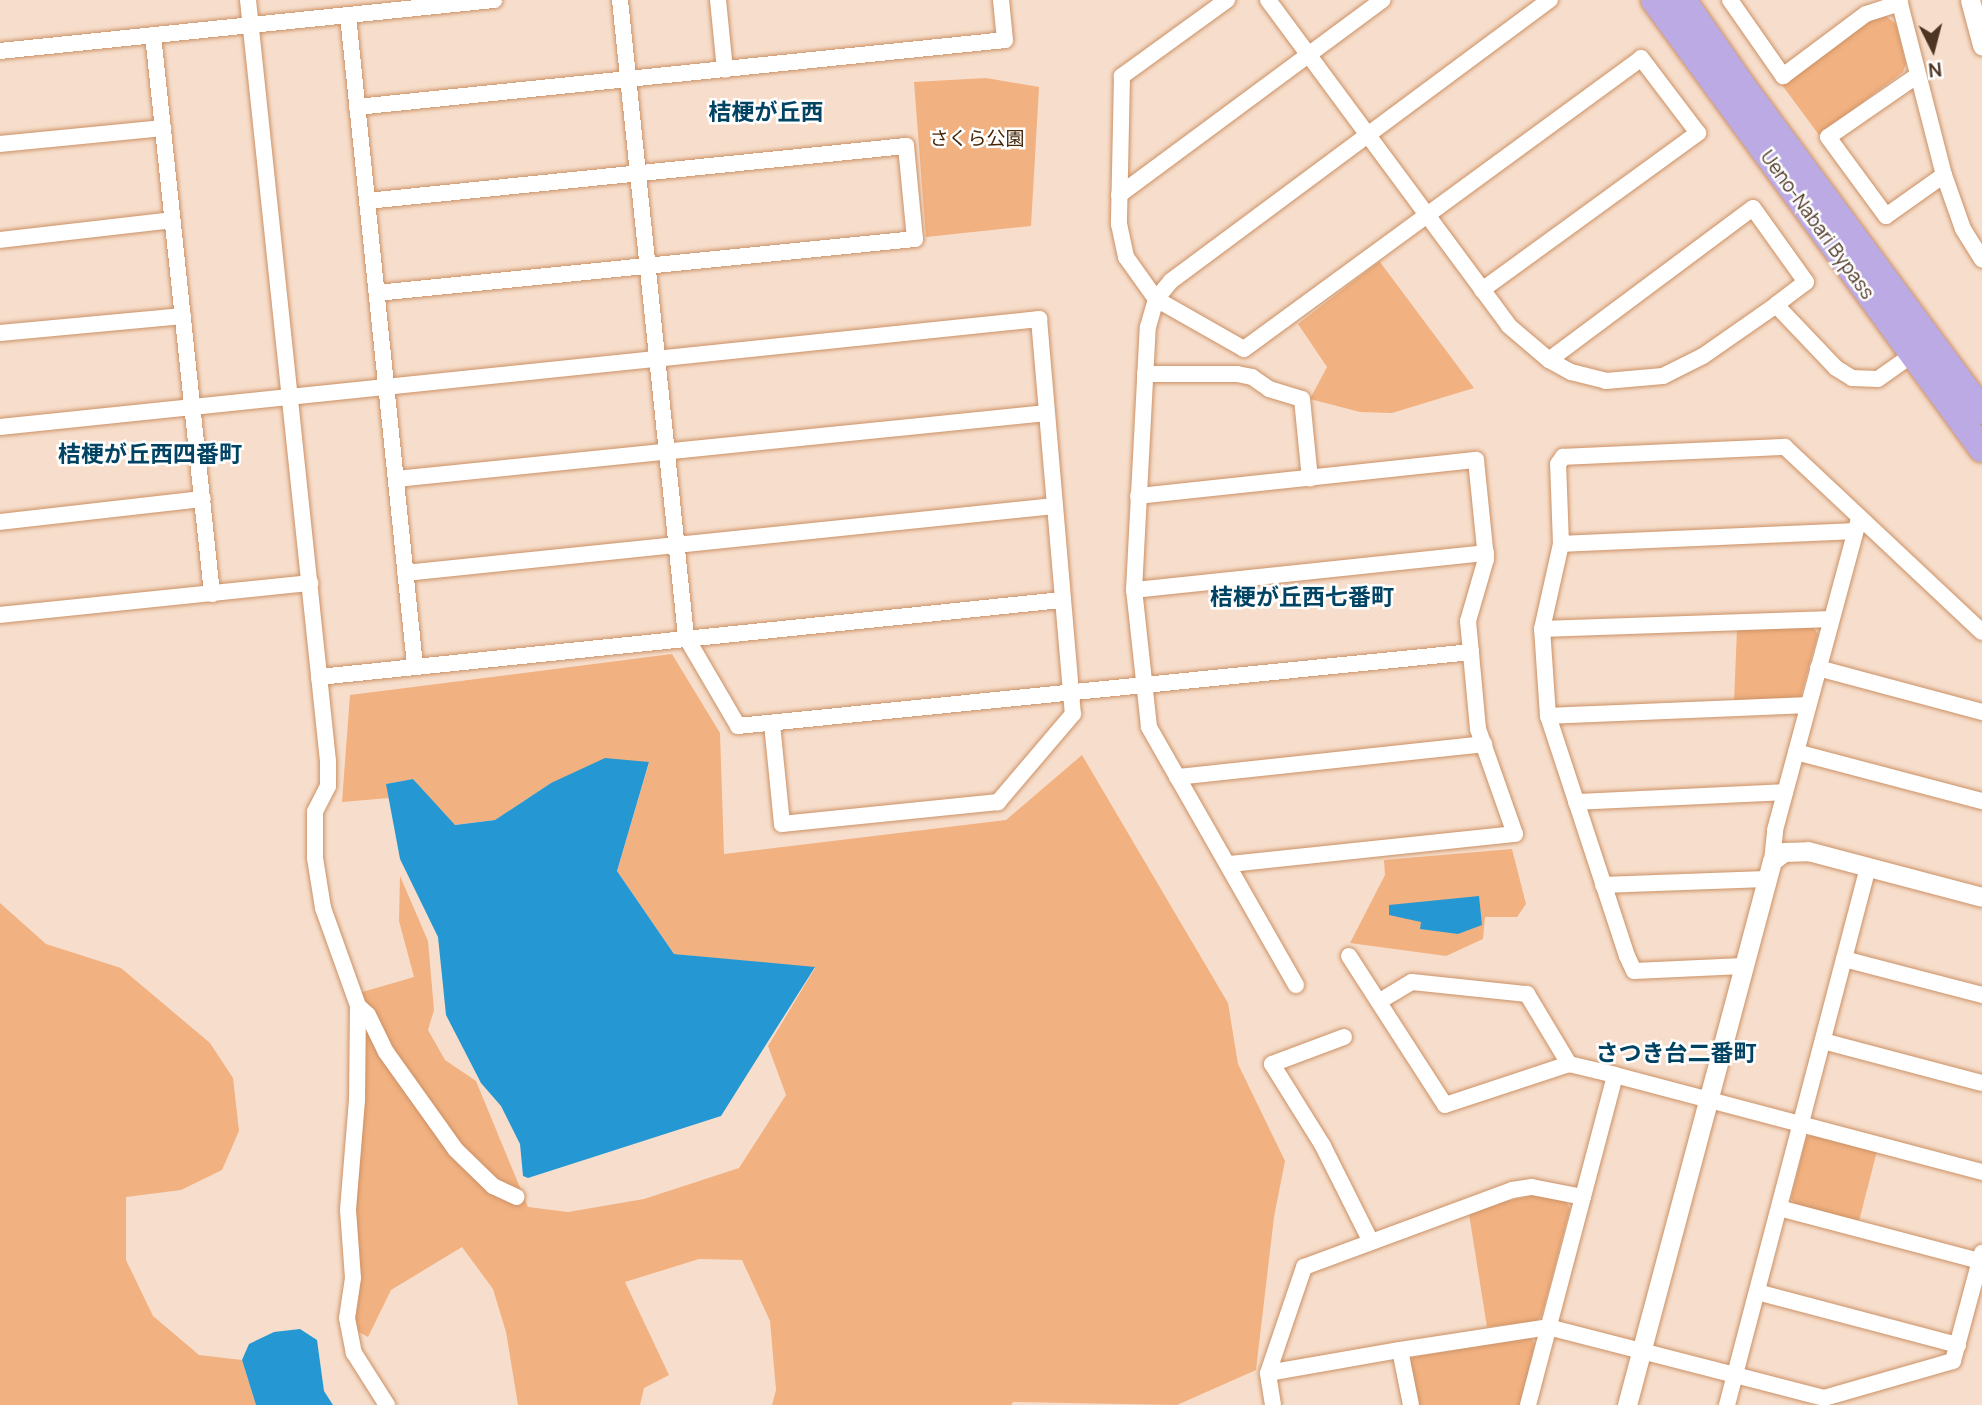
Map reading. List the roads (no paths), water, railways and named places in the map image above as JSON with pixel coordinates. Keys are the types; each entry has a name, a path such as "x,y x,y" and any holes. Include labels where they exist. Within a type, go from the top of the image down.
{"highway":[{"name":"Ueno-Nabari Bypass","path":"1654,0 1982,449"},
{"name":"Ueno-Nabari Bypass","path":"1683,0 1742,85 1982,411"}],"street":[{"path":"248,0 329,776 328,786 315,812 315,858 323,908 358,1006 357,1101 348,1210 353,1278 347,1318 354,1353 387,1405"},
{"path":"0,51 494,0"},
{"path":"620,0 686,637 738,726 1472,652"},
{"path":"718,0 725,70"},
{"path":"358,107 1005,40 1001,0"},
{"path":"1227,0 1148,53 1122,76 1119,195 1122,246 1133,269 1156,299 1244,349 1640,58 1698,133 1482,290"},
{"path":"1268,0 1518,336 1549,360 1571,372 1606,381 1663,376 1703,356 1806,282 1753,208 1549,360"},
{"path":"1119,195 1383,0"},
{"path":"1297,985 1149,727 1134,590 1148,327 1156,299 1171,281 1550,0"},
{"path":"1730,0 1783,76 1866,14 1899,1 1944,175 1963,229 1982,260"},
{"path":"1970,0 1982,46"},
{"path":"348,16 415,666"},
{"path":"153,35 212,594"},
{"path":"1918,75 1828,137 1886,216 1944,175"},
{"path":"0,144 163,128"},
{"path":"367,201 906,146 915,239 377,293"},
{"path":"0,240 172,220"},
{"path":"1776,305 1836,368 1852,378 1878,379 1912,355"},
{"path":"0,333 183,316"},
{"path":"0,427 1039,319 1073,714 998,802 782,824 772,723"},
{"path":"1145,374 1237,374 1252,377 1269,389 1302,400 1310,478"},
{"path":"396,479 1047,413"},
{"path":"1743,966 1634,971 1603,885 1548,716 1542,629 1561,544 1559,464 1563,457 1785,447 1857,524 1982,632"},
{"path":"1138,496 1476,460 1486,553 1468,621 1478,729 1515,834 1230,864"},
{"path":"0,522 203,499"},
{"path":"405,573 1055,506"},
{"path":"1561,544 1857,524"},
{"path":"1628,1405 1769,870 1775,830 1857,524"},
{"path":"1134,590 1486,553"},
{"path":"0,615 310,583"},
{"path":"319,677 1062,600"},
{"path":"1542,629 1831,618"},
{"path":"1818,668 1982,712"},
{"path":"1548,716 1808,705"},
{"path":"1177,777 1484,744"},
{"path":"1796,752 1982,801"},
{"path":"1576,802 1786,792"},
{"path":"1603,885 1769,870 1784,852 1796,850 1982,897"},
{"path":"1727,1405 1868,867"},
{"path":"1349,956 1445,1105 1569,1064 1982,1172"},
{"path":"1844,959 1982,995"},
{"path":"1380,1001 1412,982 1527,994 1569,1064"},
{"path":"358,1006 368,1015 386,1052 456,1150 493,1186 517,1197"},
{"path":"1344,1037 1272,1064 1324,1146 1371,1242"},
{"path":"1823,1041 1982,1083"},
{"path":"1528,1405 1615,1075"},
{"path":"1273,1405 1268,1373 1304,1267 1512,1190 1532,1187 1583,1197"},
{"path":"1268,1373 1548,1327 1824,1398 1840,1399 1953,1361 1981,1257 1779,1208"},
{"path":"1757,1292 1958,1345"},
{"path":"1401,1350 1411,1405"}],"water":[{"path":"605,758 649,762 617,871 674,954 815,967 721,1116 528,1178 523,1176 520,1144 501,1106 481,1083 446,1015 438,937 400,859 386,784 413,779 455,825 495,820 551,783"},
{"path":"1479,896 1482,925 1458,934 1420,929 1421,922 1389,915 1389,905"},
{"path":"300,1329 317,1340 324,1391 333,1405 256,1405 242,1360 249,1344 274,1332"}],"district":[{"name":"桔梗が丘西","path":"766,111"},
{"name":"桔梗が丘西四番町","path":"150,453"},
{"name":"桔梗が丘西七番町","path":"1302,596"},
{"name":"さつき台二番町","path":"1676,1052"}],"park label":[{"name":"さくら公園","path":"977,139"}]}
